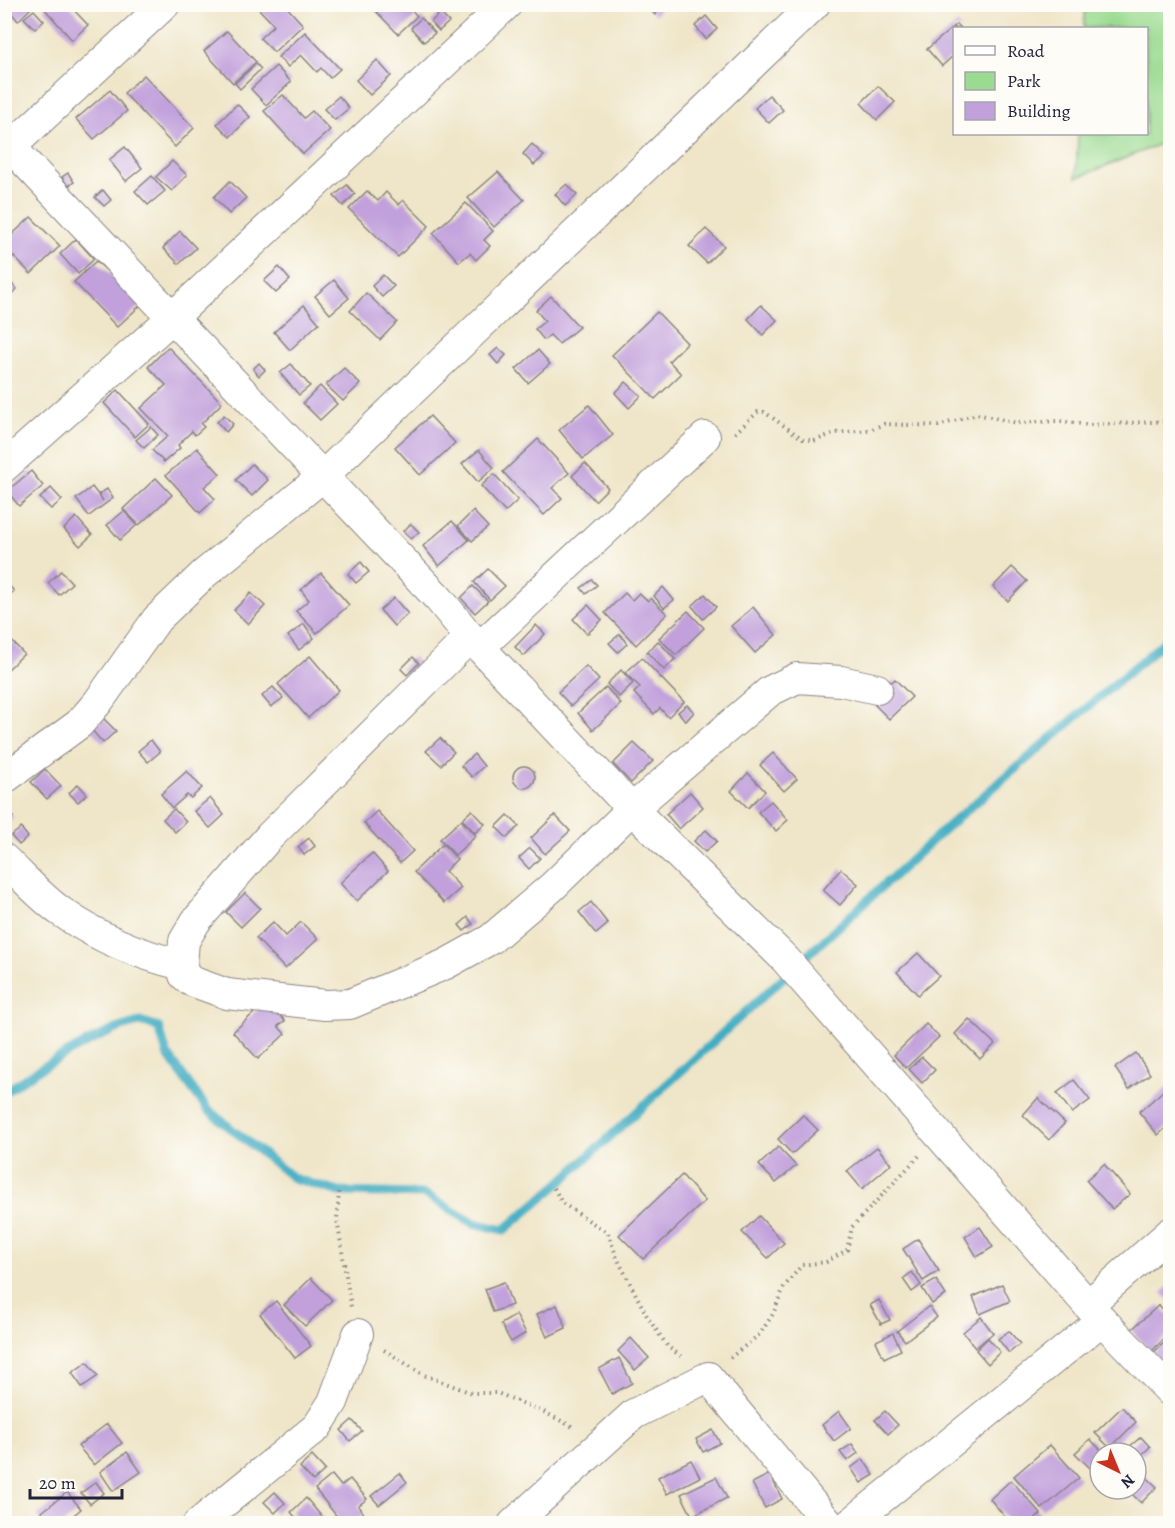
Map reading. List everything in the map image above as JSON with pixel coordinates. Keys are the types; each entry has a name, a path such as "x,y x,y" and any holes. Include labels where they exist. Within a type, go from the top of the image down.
{"street":[{"path":"165,4 7,147 438,599 475,642 632,809 786,959 1095,1313 1170,1391"},
{"path":"4,467 171,318 507,4"},
{"path":"4,779 79,724 98,702 157,619 204,574 322,477 815,4"},
{"path":"705,437 369,736 235,874 196,921 184,941 182,965 184,975 191,981 227,994 325,1005 350,1004 446,964 491,939 552,887 632,809 770,691 797,678 841,681 877,689"},
{"path":"4,859 62,912 106,938 150,957 182,965"},
{"path":"850,1524 1095,1313 1170,1233"},
{"path":"198,1524 317,1427 333,1402 358,1334"},
{"path":"513,1524 634,1414 708,1377 829,1524"}],"path":[{"path":"705,437 733,434 759,412 764,412 803,439 814,441 835,433 870,430 884,424 938,426 977,414 1017,423 1058,421 1089,425 1170,421"},
{"path":"554,1188 562,1203 608,1233 617,1258 648,1318 668,1347 708,1377 760,1334 773,1314 784,1287 802,1265 826,1262 848,1250 852,1227 939,1133"},
{"path":"339,1192 337,1220 348,1296 358,1334 424,1375 472,1393 497,1393 542,1411 574,1428 586,1428"}],"green space":[{"path":"1085,5 1170,5 1170,140 1076,178 1078,135 1148,135 1148,27 1084,27"}],"building":[{"path":"4,4 29,4 32,7 18,21"},
{"path":"254,4 284,4 303,25 274,52 260,38 274,25"},
{"path":"369,4 406,4 417,16 398,34"},
{"path":"644,4 664,4 655,15"},
{"path":"48,5 69,5 88,25 72,40 44,8"},
{"path":"34,10 44,21 35,29 24,18"},
{"path":"440,13 449,22 439,31 431,22"},
{"path":"706,16 717,29 706,39 695,26"},
{"path":"421,18 435,33 424,42 411,28"},
{"path":"953,27 953,56 942,66 927,49"},
{"path":"227,31 256,62 233,83 204,51"},
{"path":"305,32 340,69 330,78 321,68 317,72 301,55 288,67 278,57"},
{"path":"377,60 391,76 370,95 356,80"},
{"path":"256,64 261,69 240,89 235,83"},
{"path":"276,66 291,82 266,105 251,89"},
{"path":"144,75 194,128 175,147 124,93"},
{"path":"878,86 895,102 877,120 861,103"},
{"path":"110,90 127,111 94,139 76,119"},
{"path":"283,95 304,118 312,111 330,130 303,154 264,111"},
{"path":"769,95 783,110 769,123 755,108"},
{"path":"339,96 349,108 335,120 324,109"},
{"path":"237,104 250,117 230,137 217,124"},
{"path":"532,144 544,156 534,165 523,154"},
{"path":"125,147 142,168 126,181 109,160"},
{"path":"172,161 187,175 172,191 156,177"},
{"path":"498,172 524,200 494,227 468,198"},
{"path":"68,173 74,182 68,186 62,177"},
{"path":"152,176 165,191 148,205 135,191"},
{"path":"230,181 246,198 229,214 214,197"},
{"path":"567,184 577,195 565,206 555,194"},
{"path":"347,185 355,194 343,206 334,196"},
{"path":"103,190 111,200 104,206 95,197"},
{"path":"367,191 378,201 386,192 399,205 403,200 429,226 398,257 349,209"},
{"path":"466,203 493,231 484,240 490,246 476,260 470,253 459,262 433,233"},
{"path":"31,217 60,246 31,274 4,247 4,242"},
{"path":"706,229 724,246 707,263 689,246"},
{"path":"180,231 196,248 179,264 163,248"},
{"path":"76,239 94,259 78,274 60,254"},
{"path":"96,261 143,303 117,327 74,282"},
{"path":"279,267 290,280 276,293 264,281"},
{"path":"383,275 394,286 382,297 372,286"},
{"path":"4,276 17,289 4,301"},
{"path":"334,280 349,298 330,314 315,296"},
{"path":"366,293 397,322 380,340 350,311"},
{"path":"551,296 579,327 559,344 550,335 544,340 535,329 545,321 536,310"},
{"path":"304,305 319,323 290,350 274,332"},
{"path":"761,305 777,320 763,335 748,319"},
{"path":"657,312 687,343 669,361 681,374 655,399 612,355"},
{"path":"168,347 222,403 201,424 204,427 195,435 192,431 178,445 180,448 164,462 152,450 168,436 141,408 166,385 148,367"},
{"path":"498,348 506,355 498,364 490,355"},
{"path":"538,350 550,364 528,383 516,369"},
{"path":"259,363 265,370 259,376 253,369"},
{"path":"291,364 310,386 299,395 280,373"},
{"path":"344,368 360,384 343,401 326,385"},
{"path":"626,382 641,396 629,408 615,393"},
{"path":"320,386 337,404 320,420 303,403"},
{"path":"118,390 149,424 135,437 104,403"},
{"path":"589,405 613,435 583,459 559,430"},
{"path":"224,415 233,424 226,432 217,422"},
{"path":"430,416 455,443 420,475 395,447"},
{"path":"151,427 158,435 144,448 136,440"},
{"path":"538,439 569,473 552,488 562,498 544,515 503,472"},
{"path":"197,448 220,474 204,487 215,499 200,513 166,475"},
{"path":"479,450 494,468 478,482 462,464"},
{"path":"585,463 608,488 595,501 572,476"},
{"path":"252,464 268,480 252,496 236,480"},
{"path":"31,471 43,486 19,506 7,491"},
{"path":"494,474 518,500 505,512 481,486"},
{"path":"156,478 172,495 139,525 123,509"},
{"path":"92,487 103,501 99,494 107,489 113,498 89,516 76,499"},
{"path":"51,488 62,500 51,509 40,498"},
{"path":"124,511 137,525 120,540 107,525"},
{"path":"473,511 488,527 472,541 458,526"},
{"path":"76,517 92,535 80,546 64,529"},
{"path":"452,521 469,540 439,566 423,546"},
{"path":"411,524 419,532 411,539 403,531"},
{"path":"361,562 369,572 356,583 348,574"},
{"path":"1012,567 1027,581 1008,601 993,587"},
{"path":"488,569 505,586 490,600 474,582"},
{"path":"61,571 72,583 59,595 48,583"},
{"path":"321,573 349,605 317,633 296,611 309,600 301,590"},
{"path":"592,580 597,585 586,594 581,588"},
{"path":"4,581 14,591 4,600"},
{"path":"473,586 488,601 475,613 461,598"},
{"path":"663,587 674,600 664,608 654,596"},
{"path":"251,593 265,606 248,624 234,610"},
{"path":"625,593 632,600 639,593 648,601 651,598 667,614 636,645 605,613"},
{"path":"705,594 716,607 703,619 692,606"},
{"path":"394,598 408,614 394,626 380,610"},
{"path":"588,605 602,620 587,634 573,619"},
{"path":"753,607 776,635 755,653 731,626"},
{"path":"688,611 704,628 676,655 659,638"},
{"path":"304,624 314,638 299,650 288,636"},
{"path":"536,625 545,634 524,656 515,647"},
{"path":"4,633 24,654 7,670 4,667"},
{"path":"620,634 627,644 618,652 609,643"},
{"path":"658,641 675,659 664,670 647,652"},
{"path":"310,656 339,690 308,718 278,684"},
{"path":"413,657 419,663 407,675 401,669"},
{"path":"642,658 684,702 668,717 660,708 654,714 634,693 640,687 625,673"},
{"path":"586,666 599,680 571,706 558,692"},
{"path":"621,670 633,683 619,697 607,684"},
{"path":"895,679 912,697 889,719 872,702"},
{"path":"273,687 283,698 271,707 262,696"},
{"path":"606,687 621,704 593,730 578,713"},
{"path":"687,705 694,712 686,721 678,712"},
{"path":"103,718 116,731 103,743 91,729"},
{"path":"440,738 454,752 441,765 426,751"},
{"path":"151,740 160,752 148,762 138,751"},
{"path":"634,743 653,761 631,783 613,764"},
{"path":"773,753 797,779 784,791 760,765"},
{"path":"474,754 484,766 472,777 461,766"},
{"path":"520,766 528,766 535,773 535,781 528,788 520,788 513,781 513,773"},
{"path":"45,769 61,786 47,799 31,782"},
{"path":"187,771 202,788 191,798 187,795 172,808 161,794"},
{"path":"748,773 765,791 748,808 731,791"},
{"path":"78,784 87,794 78,802 69,793"},
{"path":"690,792 703,807 679,829 666,814"},
{"path":"210,798 224,815 210,828 194,811"},
{"path":"771,801 788,820 776,831 758,812"},
{"path":"4,808 13,817 4,825"},
{"path":"174,809 186,822 175,832 163,819"},
{"path":"472,810 485,824 475,833 462,819"},
{"path":"377,811 413,851 400,863 364,823"},
{"path":"508,815 519,826 507,838 496,827"},
{"path":"555,815 570,831 545,854 531,838"},
{"path":"461,820 476,836 455,855 440,839"},
{"path":"21,828 28,837 19,845 11,836"},
{"path":"706,830 717,841 705,852 694,841"},
{"path":"309,838 315,846 304,855 298,847"},
{"path":"443,844 457,859 445,871 461,888 444,903 414,872"},
{"path":"530,848 540,858 529,869 519,858"},
{"path":"372,853 388,871 357,901 340,883"},
{"path":"841,869 858,884 840,905 823,890"},
{"path":"245,893 260,908 241,927 226,912"},
{"path":"591,902 608,924 596,934 579,912"},
{"path":"468,917 473,924 464,931 459,925"},
{"path":"273,922 286,936 301,922 318,939 285,969 256,938"},
{"path":"918,953 939,976 918,995 897,972"},
{"path":"267,1001 285,1021 278,1026 285,1034 258,1059 233,1032"},
{"path":"969,1019 995,1044 980,1059 955,1034"},
{"path":"926,1024 939,1037 906,1068 894,1055"},
{"path":"1136,1053 1150,1074 1129,1089 1115,1068"},
{"path":"922,1057 935,1070 922,1083 909,1069"},
{"path":"1074,1080 1090,1100 1072,1113 1057,1093"},
{"path":"1170,1085 1170,1124 1158,1135 1139,1112"},
{"path":"1038,1098 1065,1123 1049,1140 1023,1115"},
{"path":"803,1115 818,1130 792,1154 778,1139"},
{"path":"778,1147 796,1166 776,1183 759,1165"},
{"path":"877,1147 891,1164 862,1189 847,1171"},
{"path":"1104,1164 1130,1194 1112,1209 1086,1180"},
{"path":"682,1175 705,1201 643,1259 619,1235"},
{"path":"759,1216 784,1243 768,1258 742,1232"},
{"path":"980,1227 993,1247 977,1257 965,1237"},
{"path":"918,1239 939,1271 923,1281 903,1249"},
{"path":"912,1272 921,1285 912,1292 903,1279"},
{"path":"311,1278 332,1300 305,1326 284,1305"},
{"path":"936,1280 946,1295 932,1304 922,1288"},
{"path":"504,1282 512,1305 493,1312 485,1289"},
{"path":"1002,1284 1010,1301 980,1314 973,1297"},
{"path":"1170,1285 1170,1302 1162,1293"},
{"path":"879,1300 890,1320 881,1324 870,1305"},
{"path":"276,1301 311,1346 295,1358 260,1314"},
{"path":"557,1305 566,1328 547,1337 537,1314"},
{"path":"1159,1305 1170,1317 1170,1333 1151,1352 1131,1330"},
{"path":"929,1306 937,1317 905,1341 897,1331"},
{"path":"516,1315 526,1333 511,1342 501,1324"},
{"path":"981,1317 993,1333 975,1348 963,1332"},
{"path":"1009,1331 1020,1344 1009,1353 998,1339"},
{"path":"893,1333 901,1350 884,1358 876,1341"},
{"path":"1170,1337 1170,1366 1166,1370 1152,1354"},
{"path":"631,1338 649,1358 635,1370 618,1351"},
{"path":"988,1338 1000,1352 988,1364 976,1350"},
{"path":"619,1358 632,1383 612,1394 599,1369"},
{"path":"87,1362 98,1376 82,1387 72,1373"},
{"path":"1122,1407 1136,1422 1117,1441 1103,1441 1095,1433"},
{"path":"839,1411 851,1428 834,1441 822,1425"},
{"path":"885,1411 898,1425 888,1434 875,1420"},
{"path":"352,1420 362,1431 350,1441 341,1430"},
{"path":"107,1424 122,1443 94,1465 78,1446"},
{"path":"713,1430 720,1443 703,1452 696,1439"},
{"path":"1090,1439 1092,1441 1088,1441 1088,1466 1075,1453"},
{"path":"852,1444 858,1453 847,1461 840,1452"},
{"path":"1050,1445 1079,1478 1042,1509 1014,1476"},
{"path":"127,1452 141,1472 113,1491 100,1472"},
{"path":"312,1456 325,1470 313,1481 300,1467"},
{"path":"863,1459 874,1475 861,1483 851,1468"},
{"path":"691,1460 700,1477 667,1494 658,1477"},
{"path":"400,1473 407,1482 379,1505 371,1496"},
{"path":"770,1474 782,1499 765,1508 752,1483"},
{"path":"332,1475 341,1486 350,1479 367,1499 358,1506 364,1514 353,1524 343,1524 315,1489"},
{"path":"716,1477 727,1498 692,1516 681,1494"},
{"path":"1148,1478 1157,1487 1148,1496"},
{"path":"1011,1480 1041,1514 1030,1524 1011,1524 990,1499"},
{"path":"96,1482 104,1493 90,1504 81,1493"},
{"path":"67,1492 81,1509 63,1524 44,1524 37,1516"},
{"path":"275,1492 285,1503 275,1513 264,1502"},
{"path":"306,1498 328,1524 301,1524 291,1512"}],"waterway":[{"path":"4,1093 32,1074 91,1041 128,1025 146,1023 159,1028 167,1054 208,1110 293,1178 339,1192 425,1194 473,1223 504,1230 554,1188 947,827 1170,637"}]}
